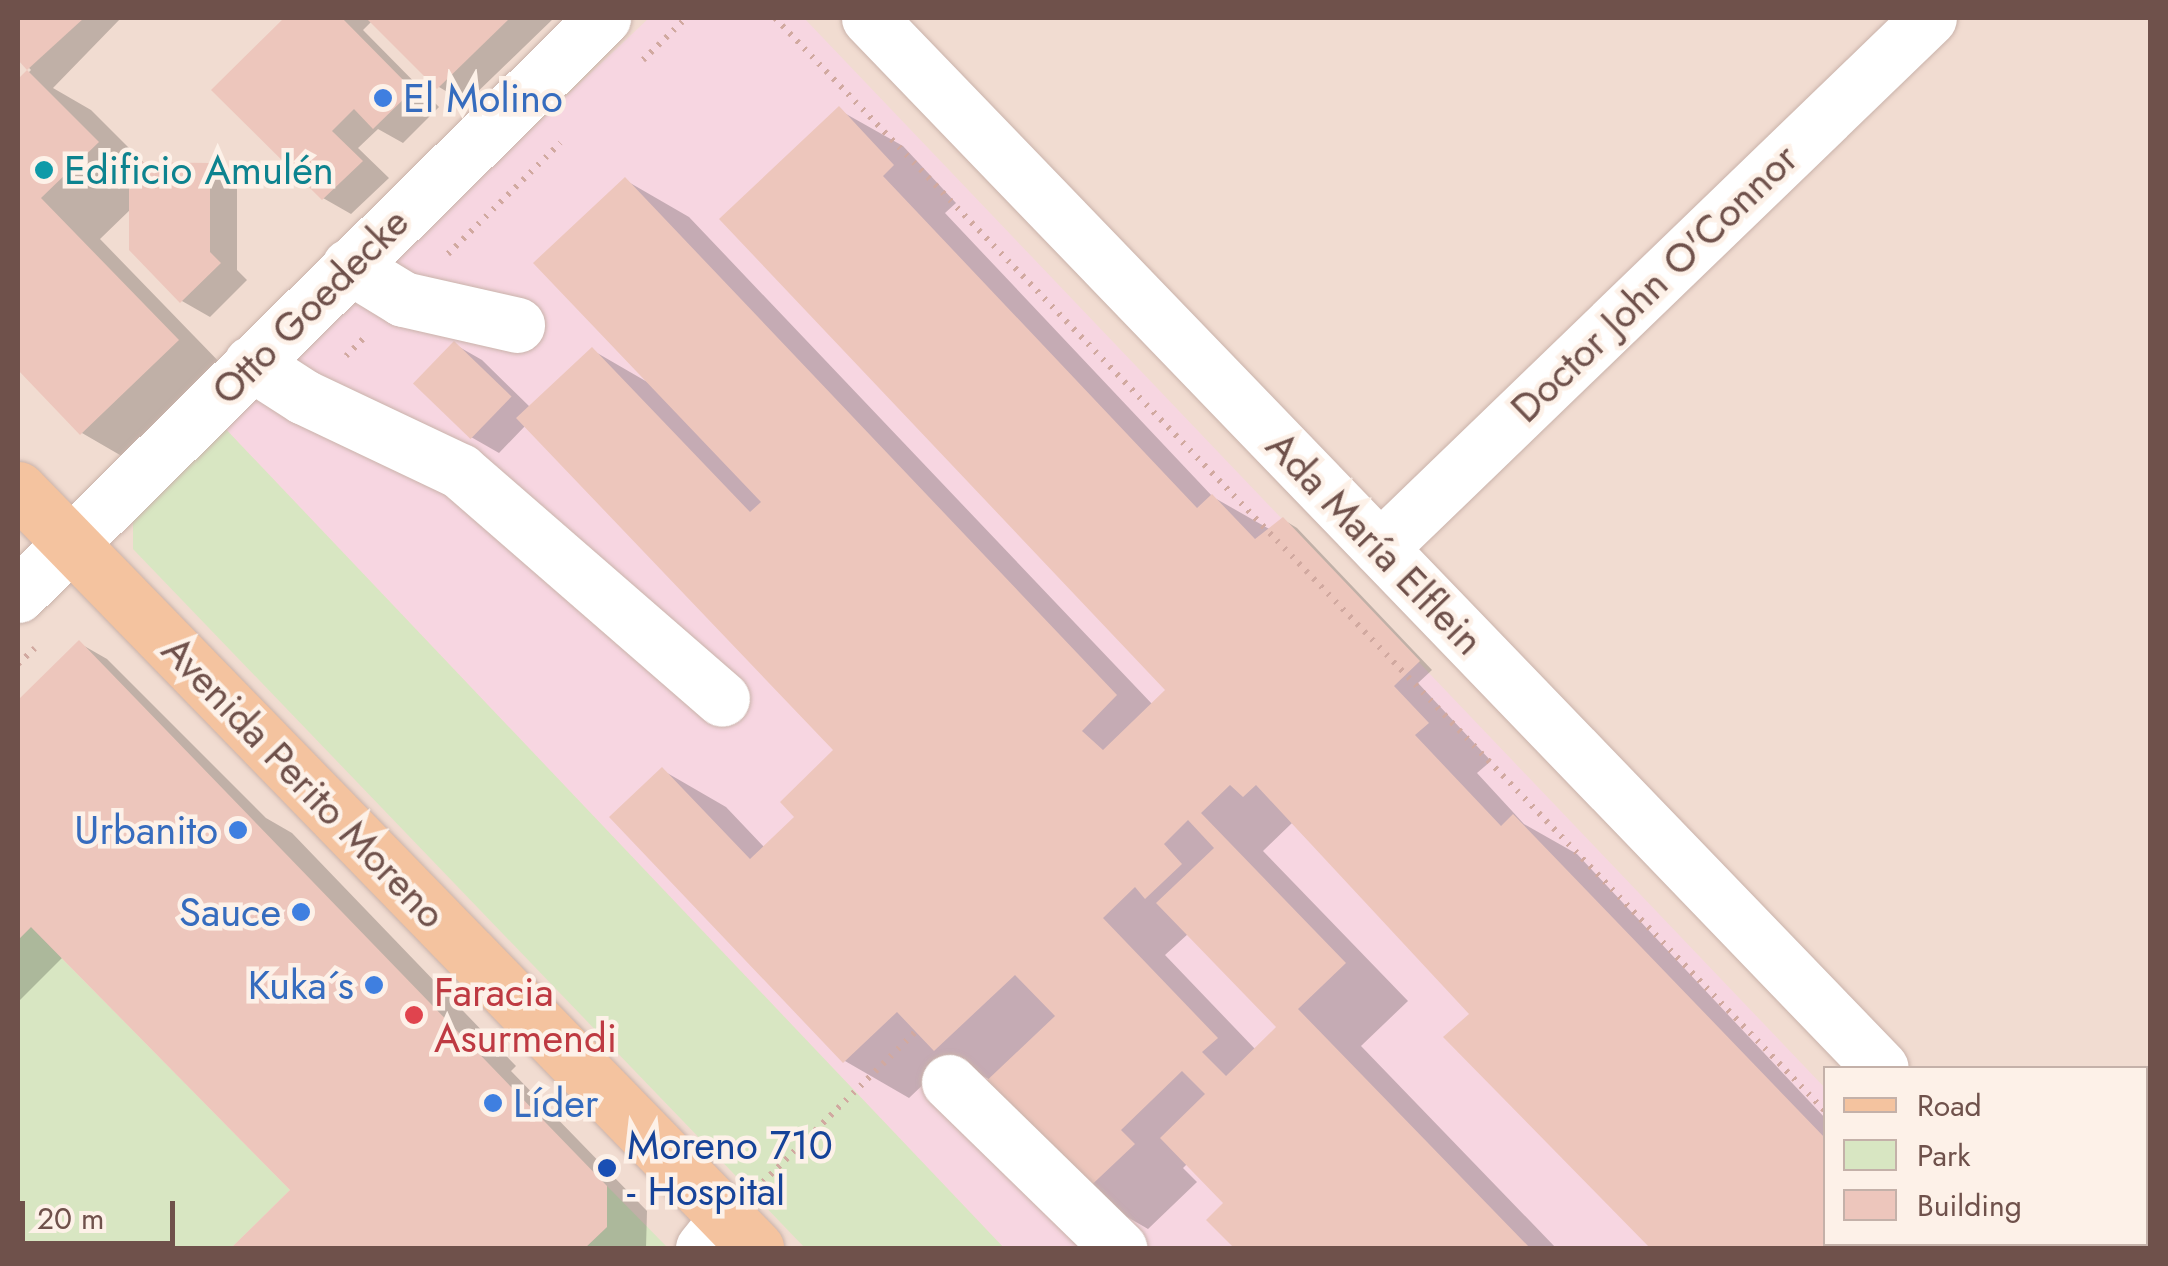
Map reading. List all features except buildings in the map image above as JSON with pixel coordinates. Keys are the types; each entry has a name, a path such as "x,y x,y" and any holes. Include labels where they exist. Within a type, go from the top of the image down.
{"main road":[{"name":"Avenida Perito Moreno","path":"18,489 729,1238"}],"street":[{"name":"Otto Goedecke","path":"18,595 603,18"},
{"name":"Ada María Elflein","path":"869,18 1878,1066"},
{"name":"Doctor John O'Connor","path":"1380,548 1929,18"},
{"path":"349,266 403,299 517,325"},
{"path":"251,363 304,397 460,471 722,699"},
{"path":"949,1082 1120,1248"}],"path":[{"path":"629,74 686,18"},
{"path":"775,18 1823,1109"},
{"path":"304,397 573,130"},
{"path":"729,1238 916,1032"}],"shaded area":[{"path":"18,18 2150,18 2150,1248 18,1248"},
{"path":"649,18 804,18 1823,1086 1823,1246 1943,1246 1004,1248 220,423"}],"green space":[{"path":"220,423 1004,1248 805,1248 133,549 133,513"},
{"path":"31,927 290,1190 231,1248 18,1248 18,940"},
{"path":"607,1186 668,1248 585,1248 607,1227"}],"place":[{"name":"El Molino","path":"383,98"},
{"name":"Edificio Amulén","path":"44,170"},
{"name":"Urbanito","path":"238,830"},
{"name":"Sauce","path":"301,912"},
{"name":"Kuka´s","path":"374,985"},
{"name":"Faracia Asurmendi","path":"414,1015"},
{"name":"Líder","path":"493,1103"},
{"name":"Moreno 710 - Hospital","path":"607,1168"}]}
